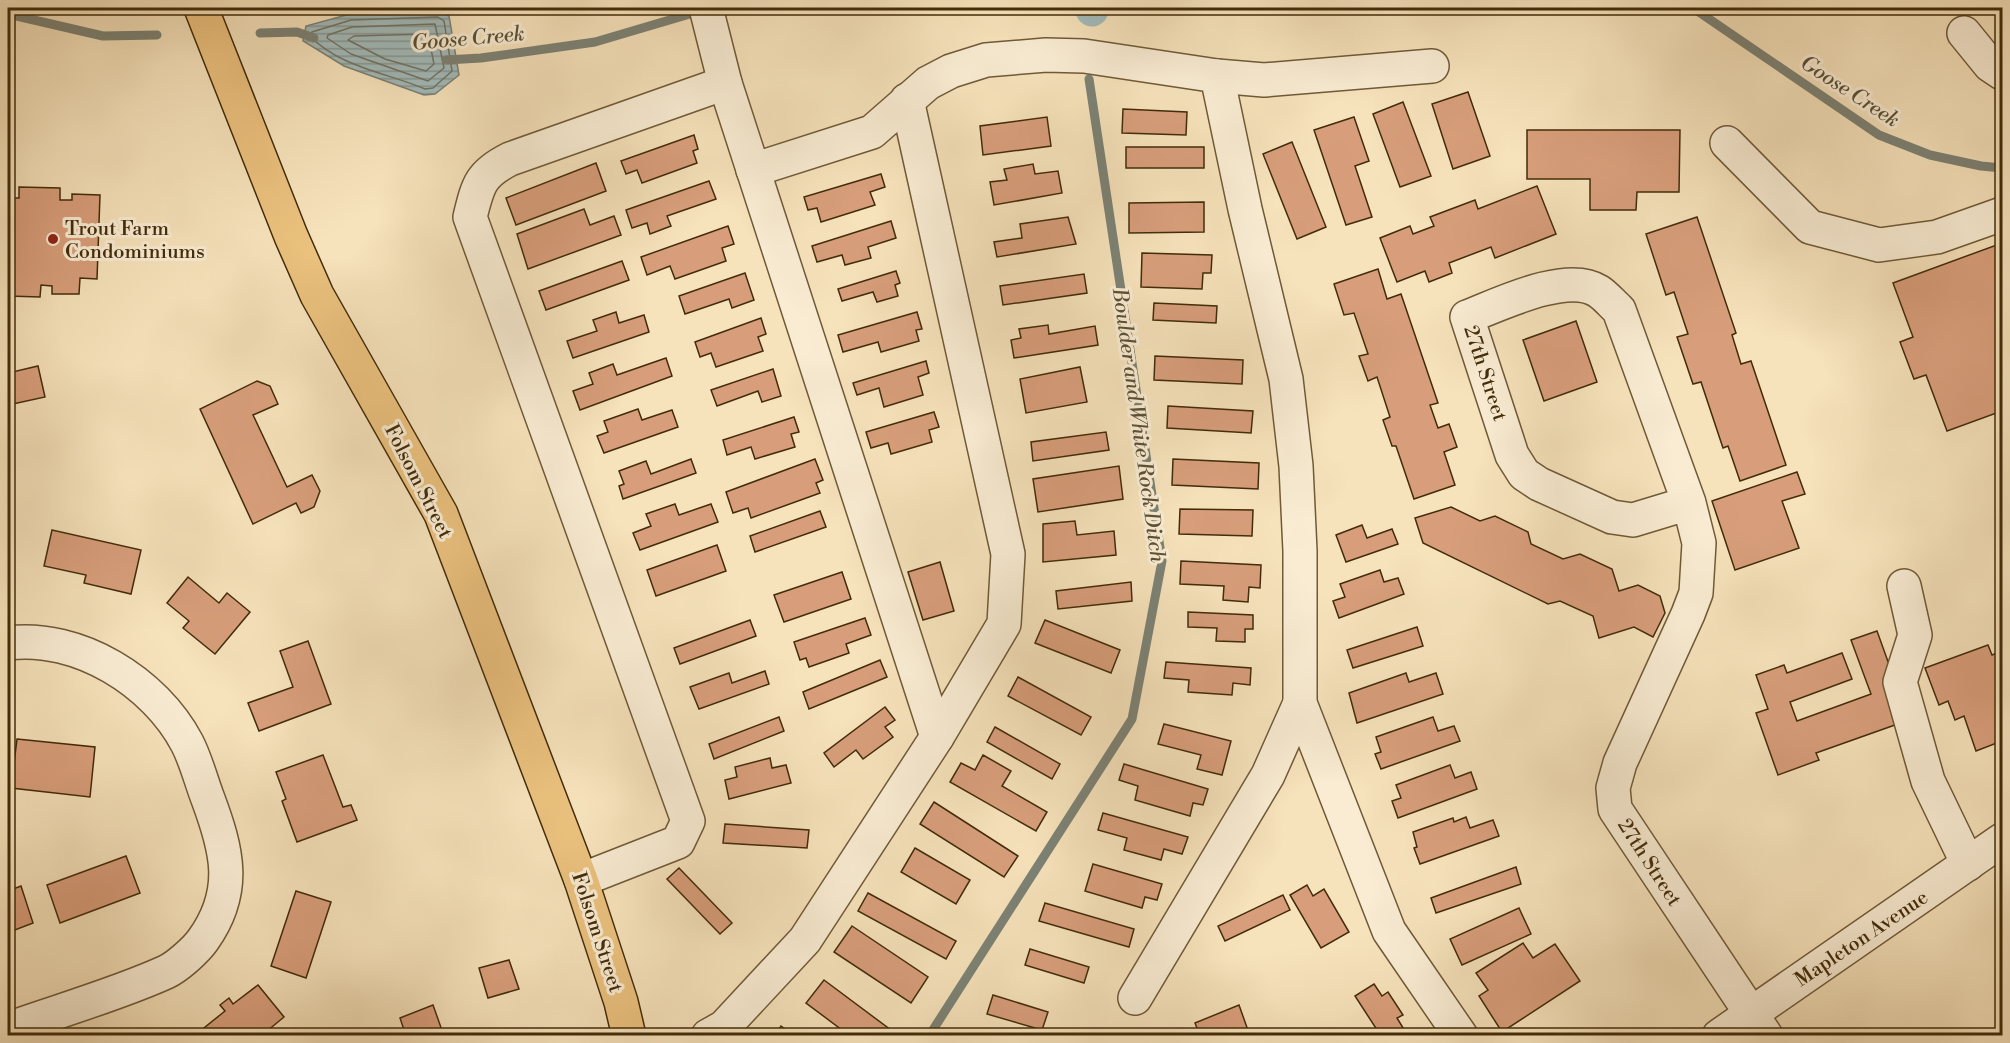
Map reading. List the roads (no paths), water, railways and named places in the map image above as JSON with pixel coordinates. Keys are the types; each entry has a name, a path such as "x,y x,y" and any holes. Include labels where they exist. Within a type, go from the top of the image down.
{"main road":[{"name":"Folsom Street","path":"201,8 291,237 317,294 441,514 581,880 621,1002 629,1035"}],"street":[{"path":"706,8 723,76 937,737"},
{"path":"1964,33 1990,65 2002,73"},
{"path":"753,170 872,132 928,83 951,71 986,60 1084,56 1217,76 1264,80 1432,66"},
{"path":"581,880 678,842 688,821 471,218 475,196 489,169 723,76"},
{"path":"1217,76 1245,209 1286,379 1296,466 1300,551 1300,703 1389,930 1461,1035"},
{"path":"708,1035 724,1027 805,940 937,737 1004,624 1008,554 907,100"},
{"path":"1727,143 1810,227 1879,245 1937,237 2002,214"},
{"name":"27th Street","path":"1689,503 1634,520 1612,518 1539,484 1524,474 1512,455 1467,317 1539,291 1569,284 1597,290 1619,310 1689,503 1699,543 1696,593 1620,763 1613,788 1615,809 1758,1024"},
{"path":"1904,586 1915,635 1900,682 1928,781 1968,864"},
{"path":"8,643 19,642 77,650 117,669 162,706 187,743 224,843 225,889 219,911 202,942 168,972 8,1029"},
{"path":"1135,998 1268,775 1300,703"},
{"name":"Mapleton Avenue","path":"1719,1035 1758,1024 2002,840"}],"water":[{"path":"439,11 449,16 459,75 435,94 424,95 344,66 303,41 306,26 350,14"}],"waterway":[{"name":"Goose Creek","path":"1693,8 1879,135 1930,155 2002,168"},
{"name":"Goose Creek","path":"446,60 481,58 595,42 700,11"},
{"name":"Goose Creek","path":"8,14 103,36 157,35"},
{"name":"Goose Creek","path":"260,33 297,32 314,38"},
{"name":"Boulder and White Rock Ditch","path":"929,1036 1132,719 1162,561 1089,79"}],"place":[{"name":"Trout Farm Condominiums","path":"53,239"}]}
